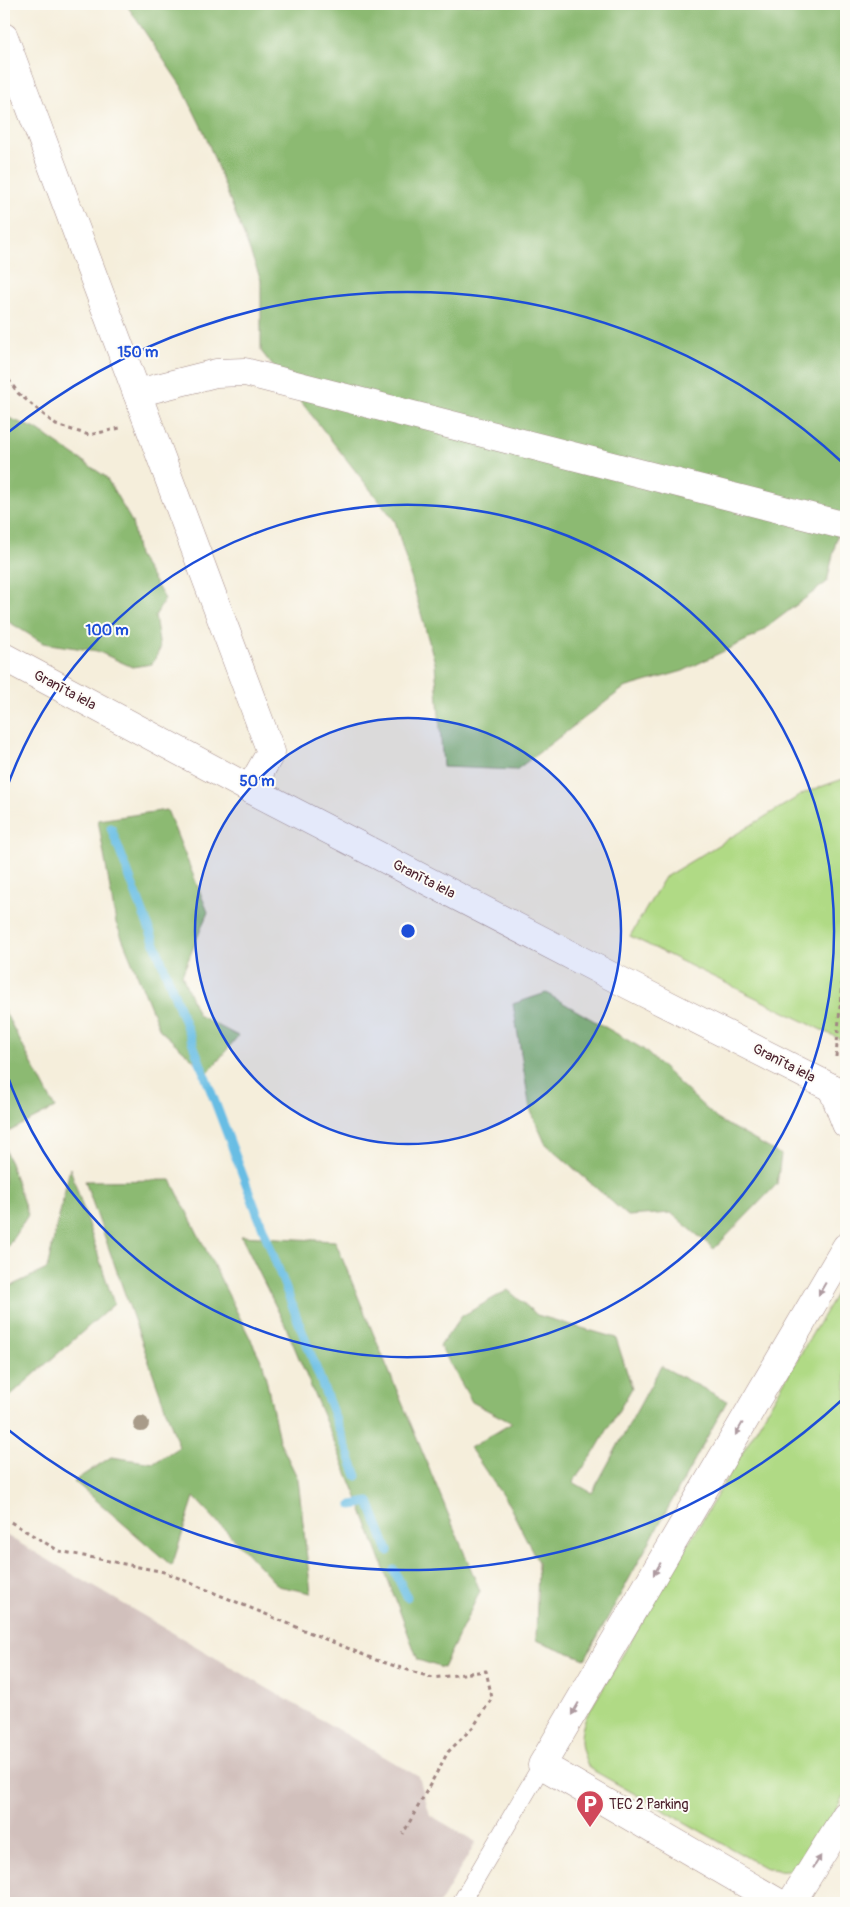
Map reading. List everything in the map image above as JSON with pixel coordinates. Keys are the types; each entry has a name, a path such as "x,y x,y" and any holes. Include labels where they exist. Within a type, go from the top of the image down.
{"street":[{"path":"4,37 271,752 250,788"},
{"path":"137,393 216,373 245,372 846,526"},
{"name":"Granīta iela","path":"4,657 598,970 839,1092"},
{"path":"839,1092 846,1124"},
{"path":"779,1903 542,1765 846,1247"},
{"path":"791,1903 846,1815"}],"lane":[{"path":"461,1903 542,1765"}],"path":[{"path":"4,373 18,392 56,425 89,435 148,422"},
{"path":"839,1092 842,981 846,958"},
{"path":"4,1518 59,1551 164,1572 386,1663 433,1678 486,1671 492,1698 474,1726 448,1752 403,1834"}],"shaded area":[{"path":"4,1534 419,1777 430,1815 476,1842 440,1903 4,1903"}],"green space":[{"path":"126,4 846,4 846,495 827,582 755,636 683,671 624,688 516,770 443,767 435,663 395,521 261,351 261,280 204,132 182,87"},
{"path":"4,416 36,429 106,477 132,522 138,555 165,599 155,616 160,649 152,664 132,667 97,651 43,643 4,619"},
{"path":"846,778 846,1042 630,936 665,877 806,792"},
{"path":"167,810 208,912 182,975 198,1015 238,1036 208,1073 160,1030 116,923 98,820"},
{"path":"546,993 643,1049 717,1119 781,1155 777,1184 714,1249 671,1213 628,1216 545,1143 530,1109 513,1004"},
{"path":"4,1010 55,1108 4,1134"},
{"path":"4,1146 28,1215 4,1252"},
{"path":"70,1168 114,1304 4,1401 4,1289 47,1269"},
{"path":"171,1180 263,1364 279,1440 298,1479 311,1593 278,1586 194,1497 172,1566 74,1481 111,1457 154,1463 179,1447 85,1181"},
{"path":"241,1236 335,1241 480,1591 443,1668 418,1660 357,1497 286,1327"},
{"path":"846,1277 846,1791 822,1835 806,1857 791,1869 777,1870 764,1867 589,1768 582,1748 581,1737 586,1717"},
{"path":"508,1290 537,1315 616,1338 632,1388 592,1456 573,1482 592,1493 661,1366 727,1401 585,1659 536,1640 538,1562 509,1505 470,1448 512,1423 472,1402 440,1346 462,1316"}],"waterway":[{"path":"111,828 357,1476"},
{"path":"352,1505 369,1502 388,1551"},
{"path":"394,1570 407,1597"}],"place":[{"name":"TEC 2 Parking","path":"590,1828"}]}
